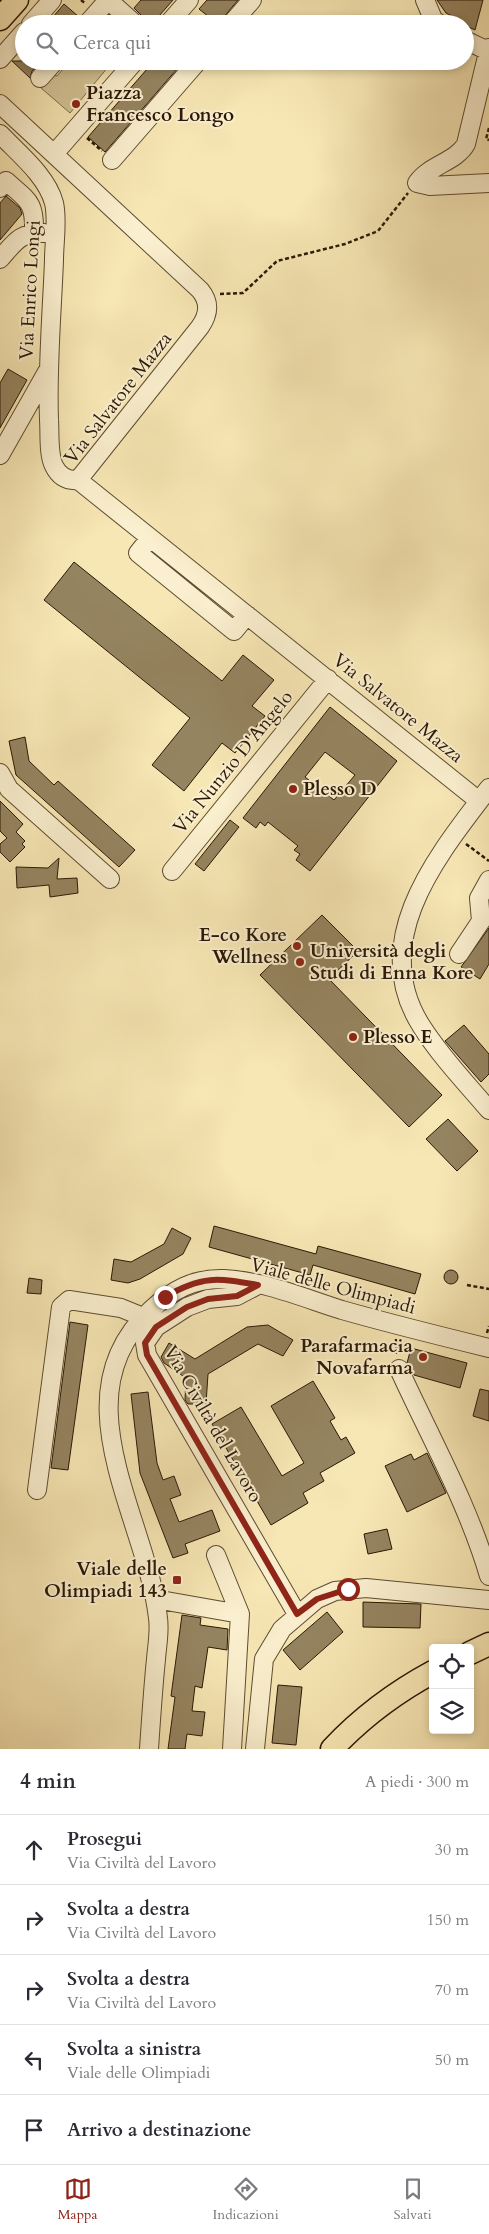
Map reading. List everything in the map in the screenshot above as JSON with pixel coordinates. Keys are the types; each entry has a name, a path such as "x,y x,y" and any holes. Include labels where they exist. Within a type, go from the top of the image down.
{"main road":[{"path":"0,20 17,0"},
{"path":"474,1651 489,1644"},
{"path":"332,1749 395,1693 429,1674"}],"street":[{"path":"26,0 41,12"},
{"path":"95,15 108,0 125,15"},
{"path":"176,15 189,0"},
{"path":"239,15 252,0"},
{"path":"425,0 431,15"},
{"path":"0,59 15,42"},
{"path":"474,44 488,49 466,144 462,151 424,172 417,182 430,186 489,184"},
{"path":"40,78 47,70"},
{"path":"54,154 128,70"},
{"path":"112,160 190,70"},
{"path":"0,104 200,290 207,300"},
{"name":"Via Enrico Longi","path":"0,134 48,188 54,203 55,234 48,371 0,455"},
{"path":"467,185 476,175 489,171"},
{"path":"0,188 6,181 32,205 34,233"},
{"path":"0,259 21,236 34,233 55,234"},
{"name":"Via Salvatore Mazza","path":"207,300 206,319 78,480 328,679 484,795"},
{"path":"48,371 53,463 59,473 69,480 78,480"},
{"name":"Via Nunzio D'Angelo","path":"172,871 328,679"},
{"path":"0,773 9,789 110,879"},
{"path":"484,795 429,872 410,911 405,928 401,965 406,992 422,1027 489,1110"},
{"path":"459,954 481,921 479,898 489,880"},
{"name":"Viale delle Olimpiadi","path":"149,1749 159,1620 155,1600 118,1473 107,1398 114,1365 131,1330 165,1297 181,1287 201,1280 224,1279 258,1285 394,1325 489,1348"},
{"name":"Via Civiltà del Lavoro","path":"258,1285 237,1296 208,1299 187,1307 156,1327 145,1343 147,1355 297,1614"},
{"path":"37,1490 61,1307 69,1300 121,1308 143,1317"},
{"path":"399,1369 455,1489 482,1553 489,1576"},
{"path":"216,1555 240,1614 232,1749"},
{"path":"255,1749 264,1659 282,1629 297,1614 317,1599 348,1589 366,1588 489,1600"},
{"path":"155,1600 240,1614"},
{"path":"474,1647 489,1638"}],"path":[{"path":"77,128 112,160"},
{"path":"489,128 486,139 489,140"},
{"path":"207,300 222,293 243,293 277,262 345,244 378,231 417,182"},
{"path":"465,843 489,861"},
{"path":"467,1286 489,1289"},
{"path":"394,1325 399,1369"}],"shaded area":[{"path":"62,70 106,70 70,113 41,88 52,75 57,76"}],"building":[{"path":"141,0 173,0 160,15 141,15 134,8"},
{"path":"207,0 238,0 226,15 207,15 199,9"},
{"path":"437,0 483,0 475,30 474,15 450,15 446,13"},
{"path":"64,4 77,15 55,15"},
{"path":"22,70 33,70 30,78"},
{"path":"146,70 176,70 105,152 88,137"},
{"path":"6,196 20,208 22,214 0,240 0,203"},
{"path":"8,369 27,380 0,428 0,383"},
{"path":"74,562 222,681 243,655 274,680 252,706 265,716 235,753 222,743 184,791 152,765 190,718 44,600"},
{"name":"Plesso D","path":"330,707 397,761 310,871 296,860 300,854 294,850 298,846 268,822 265,826 260,822 256,828 243,818","holes":["325,752 355,775 334,800 305,777"]},
{"path":"25,737 29,761 54,785 58,781 135,850 119,867 16,775 9,741"},
{"path":"0,801 23,824 16,832 25,841 22,844 25,847 10,862 0,852 0,844 7,838 0,831"},
{"path":"230,820 239,827 204,871 195,864"},
{"path":"59,858 57,879 77,878 78,893 50,897 49,885 17,888 16,867 48,868"},
{"name":"Plesso E","path":"322,915 358,951 329,979 442,1095 409,1127 260,975"},
{"path":"489,928 489,964 480,979 461,967"},
{"path":"464,1025 489,1054 489,1074 481,1082 445,1041"},
{"path":"448,1119 478,1151 457,1171 426,1139"},
{"path":"214,1226 316,1254 318,1246 421,1274 415,1294 313,1265 310,1275 209,1247"},
{"path":"172,1228 191,1238 183,1254 140,1279 128,1283 111,1280 114,1259 131,1262 164,1244"},
{"path":"448,1270 454,1270 458,1277 454,1284 448,1284 444,1280 444,1274"},
{"path":"29,1278 42,1280 41,1294 27,1293"},
{"path":"70,1322 88,1325 68,1470 51,1468"},
{"path":"268,1325 293,1340 283,1356 258,1344 208,1374 206,1404 188,1404 185,1400 186,1378 164,1363 161,1357 169,1343 195,1359 247,1327"},
{"path":"411,1348 467,1363 460,1388 414,1375 407,1363"},
{"path":"313,1381 335,1418 330,1421 341,1440 346,1437 355,1453 320,1473 324,1481 303,1493 308,1503 271,1525 212,1424 241,1407 282,1476 304,1463 271,1406"},
{"path":"480,1389 489,1391 489,1421 473,1416"},
{"path":"148,1392 157,1463 163,1480 174,1476 181,1495 170,1499 179,1522 212,1510 220,1531 185,1544 188,1553 173,1558 140,1473 131,1394"},
{"path":"427,1453 446,1493 407,1512 385,1466 411,1454 414,1460"},
{"path":"387,1529 392,1549 368,1554 364,1534"},
{"path":"363,1602 421,1604 420,1628 363,1627"},
{"path":"327,1612 343,1632 300,1670 283,1650"},
{"path":"182,1615 201,1618 200,1625 228,1629 227,1650 208,1647 202,1688 195,1686 192,1711 205,1712 202,1736 187,1734 185,1749 168,1749 175,1697 171,1696"},
{"path":"278,1685 302,1687 296,1745 272,1743"}],"place":[{"name":"Piazza Francesco Longo","path":"76,104"},
{"name":"Plesso D","path":"293,789"},
{"name":"E-co Kore Wellness","path":"297,946"},
{"name":"Università degli Studi di Enna Kore","path":"300,962"},
{"name":"Plesso E","path":"353,1037"},
{"name":"Parafarmacia Novafarma","path":"423,1357"},
{"name":"Viale delle Olimpiadi 143","path":"177,1580"}],"route":[{"path":"165,1297 181,1287 201,1280 224,1279 258,1285 237,1296 208,1299 174,1314 156,1327 145,1343 147,1355 297,1614 317,1599 348,1589"}]}
